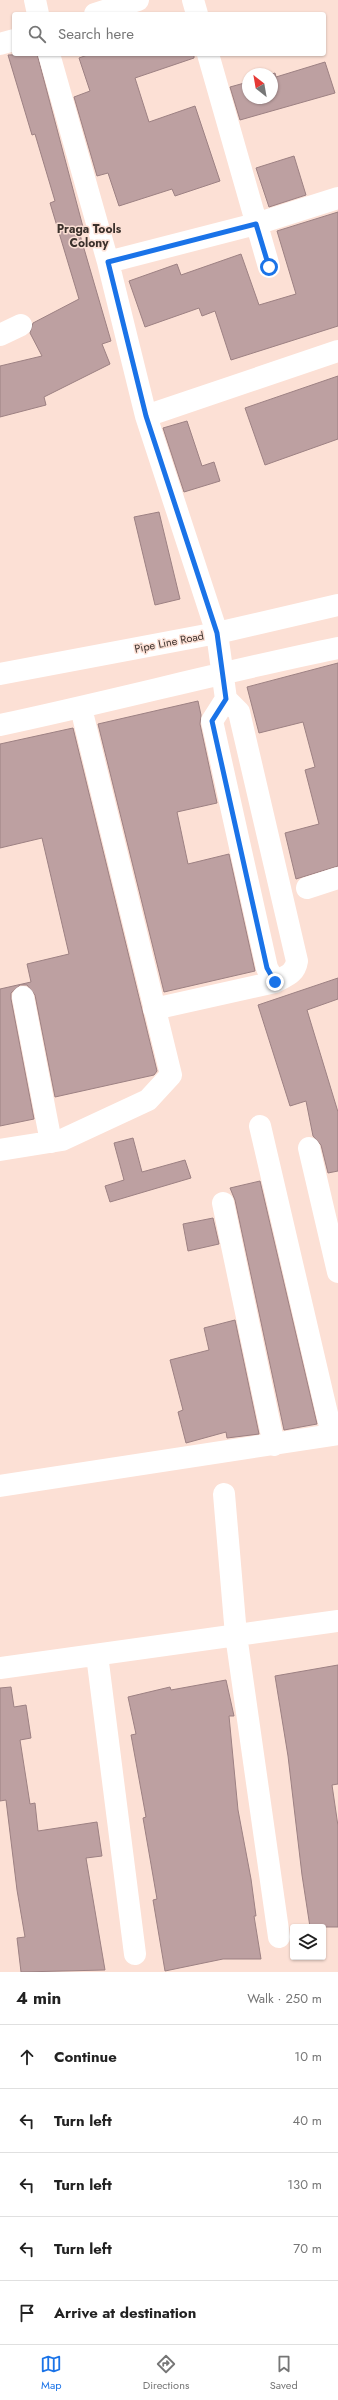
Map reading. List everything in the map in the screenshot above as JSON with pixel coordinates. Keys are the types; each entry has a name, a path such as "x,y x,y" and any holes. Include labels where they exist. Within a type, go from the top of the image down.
{"street":[{"path":"35,0 38,12"},
{"path":"101,12 138,0"},
{"path":"193,0 196,12"},
{"path":"0,44 12,41"},
{"path":"50,56 108,262 146,416 217,633 226,699 239,712 297,961 295,969 291,974 275,982 154,1009"},
{"path":"209,56 269,267"},
{"path":"108,262 256,224 338,198"},
{"path":"0,335 21,325"},
{"path":"146,416 338,351"},
{"name":"Pipe Line Road","path":"0,674 217,633 338,605"},
{"path":"0,725 81,708 222,672 338,648"},
{"path":"226,699 212,721 267,968 275,982"},
{"path":"0,1150 62,1140 148,1100 170,1075 81,708"},
{"path":"307,888 338,878"},
{"path":"23,997 51,1142"},
{"path":"0,1486 335,1435 260,1126"},
{"path":"309,1148 338,1272"},
{"path":"223,1203 274,1445"},
{"path":"224,1494 236,1635 279,1937"},
{"path":"0,1668 338,1621"},
{"path":"97,1655 135,1954"}],"building":[{"path":"8,55 38,56 83,227 78,228 111,341 102,344 110,364 44,397 46,405 0,417 0,366 42,356 30,333 33,323 79,299 50,203 55,201 35,134 32,135"},
{"path":"84,56 194,56 194,58 135,78 149,122 195,106 220,181 175,196 172,189 119,206 108,173 97,176 74,97 90,91 79,58"},
{"path":"325,62 335,93 240,120 230,87 242,84 242,104 278,104 278,76"},
{"path":"294,156 306,195 269,207 256,168"},
{"path":"338,212 338,326 231,360 215,311 202,316 199,308 145,327 129,281 177,264 181,275 241,254 259,305 296,294 277,231"},
{"path":"338,376 338,439 265,465 245,408"},
{"path":"187,421 202,466 214,462 220,481 184,492 163,428"},
{"path":"159,512 180,599 155,605 134,517"},
{"path":"338,663 338,866 296,879 285,833 319,824 305,770 315,767 303,722 259,733 247,687"},
{"path":"198,701 201,715 200,724 217,803 177,812 188,864 229,854 255,971 164,992 98,724"},
{"path":"73,728 157,1071 154,1075 55,1097 35,995 27,985 20,985 11,993 11,999 34,1119 0,1126 0,989 31,982 27,964 69,954 42,838 0,848 0,744"},
{"path":"338,978 338,999 307,1010 338,1112 338,1171 328,1173 321,1145 313,1136 306,1101 290,1106 258,1005"},
{"path":"133,1138 142,1172 185,1160 191,1178 110,1202 105,1186 124,1180 114,1143"},
{"path":"260,1181 317,1424 284,1430 235,1200 230,1188"},
{"path":"213,1218 219,1244 188,1251 183,1224"},
{"path":"235,1320 259,1434 227,1438 226,1432 186,1443 178,1412 183,1410 170,1360 209,1350 204,1328"},
{"path":"338,1665 338,1784 332,1785 338,1826 338,1927 326,1927 326,1924 310,1924 302,1875 288,1756 275,1676"},
{"path":"226,1680 234,1716 229,1716 238,1810 251,1879 256,1916 254,1916 261,1959 223,1959 165,1971 153,1900 157,1899 143,1818 146,1817 131,1735 136,1734 128,1697 170,1687 171,1690"},
{"path":"11,1687 14,1707 26,1705 31,1738 20,1740 30,1804 35,1803 38,1831 97,1822 102,1856 86,1858 105,1970 21,1972 17,1938 25,1937 17,1890 6,1800 0,1801 0,1688"}],"district":[{"name":"Praga Tools Colony","path":"89,236"}],"route":[{"path":"269,267 256,224 108,262 128,337 146,416 217,633 226,699 212,721 267,968 275,982"}]}
